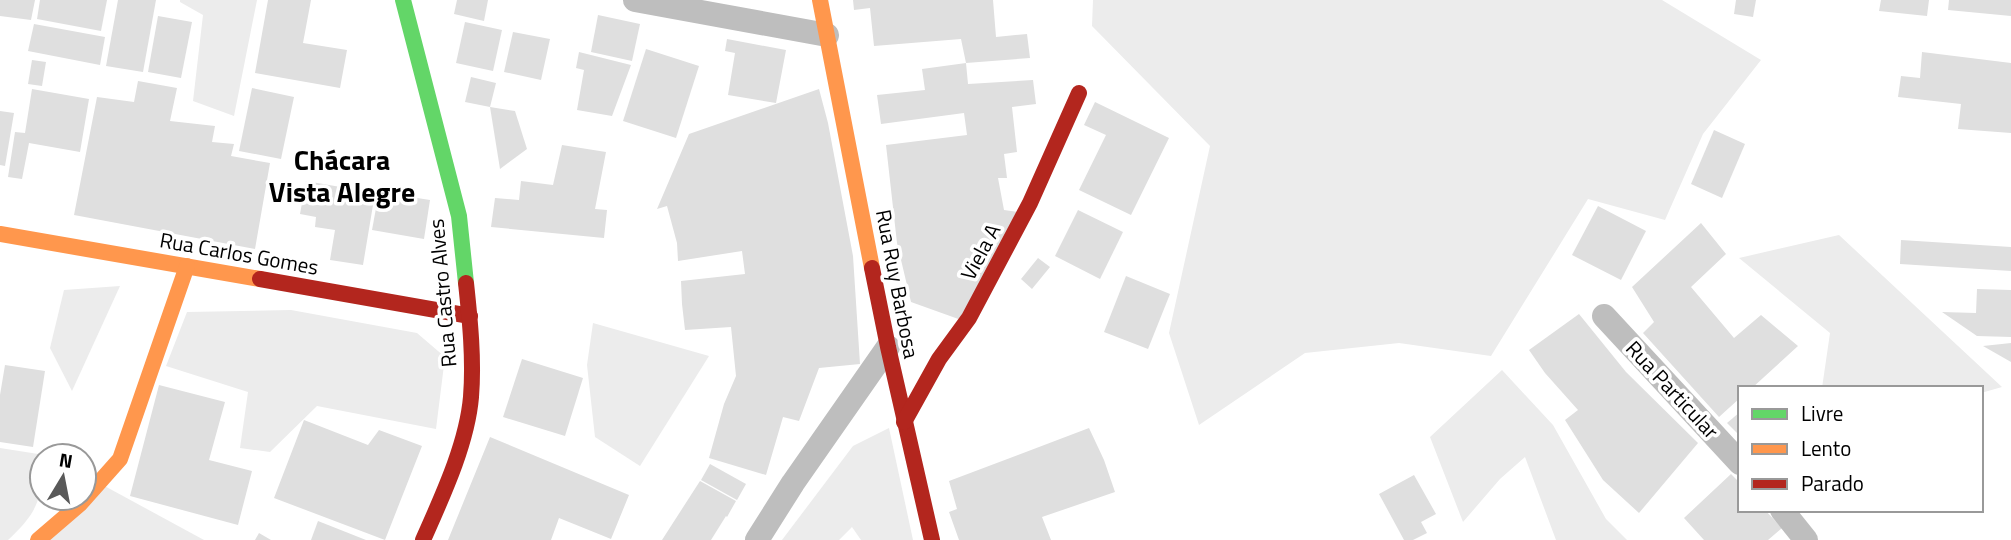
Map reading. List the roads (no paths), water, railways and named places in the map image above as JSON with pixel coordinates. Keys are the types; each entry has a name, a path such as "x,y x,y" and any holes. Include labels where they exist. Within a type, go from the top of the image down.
{"street":[{"name":"Rua Castro Alves","path":"403,0 459,216 470,316 471,397 465,430 423,540"},
{"path":"635,0 827,35"},
{"name":"Rua Ruy Barbosa","path":"820,0 888,347 932,540"},
{"name":"Viela A","path":"904,422 939,359 969,318 1030,203 1079,93"},
{"name":"Rua Carlos Gomes","path":"0,234 470,316"},
{"path":"38,540 80,504 120,459 187,267"},
{"name":"Rua Particular","path":"1604,316 1738,461"},
{"path":"757,540 793,483 888,347"},
{"path":"1784,512 1806,540"}],"district":[{"name":"Chácara Vista Alegre","path":"342,176"}]}
